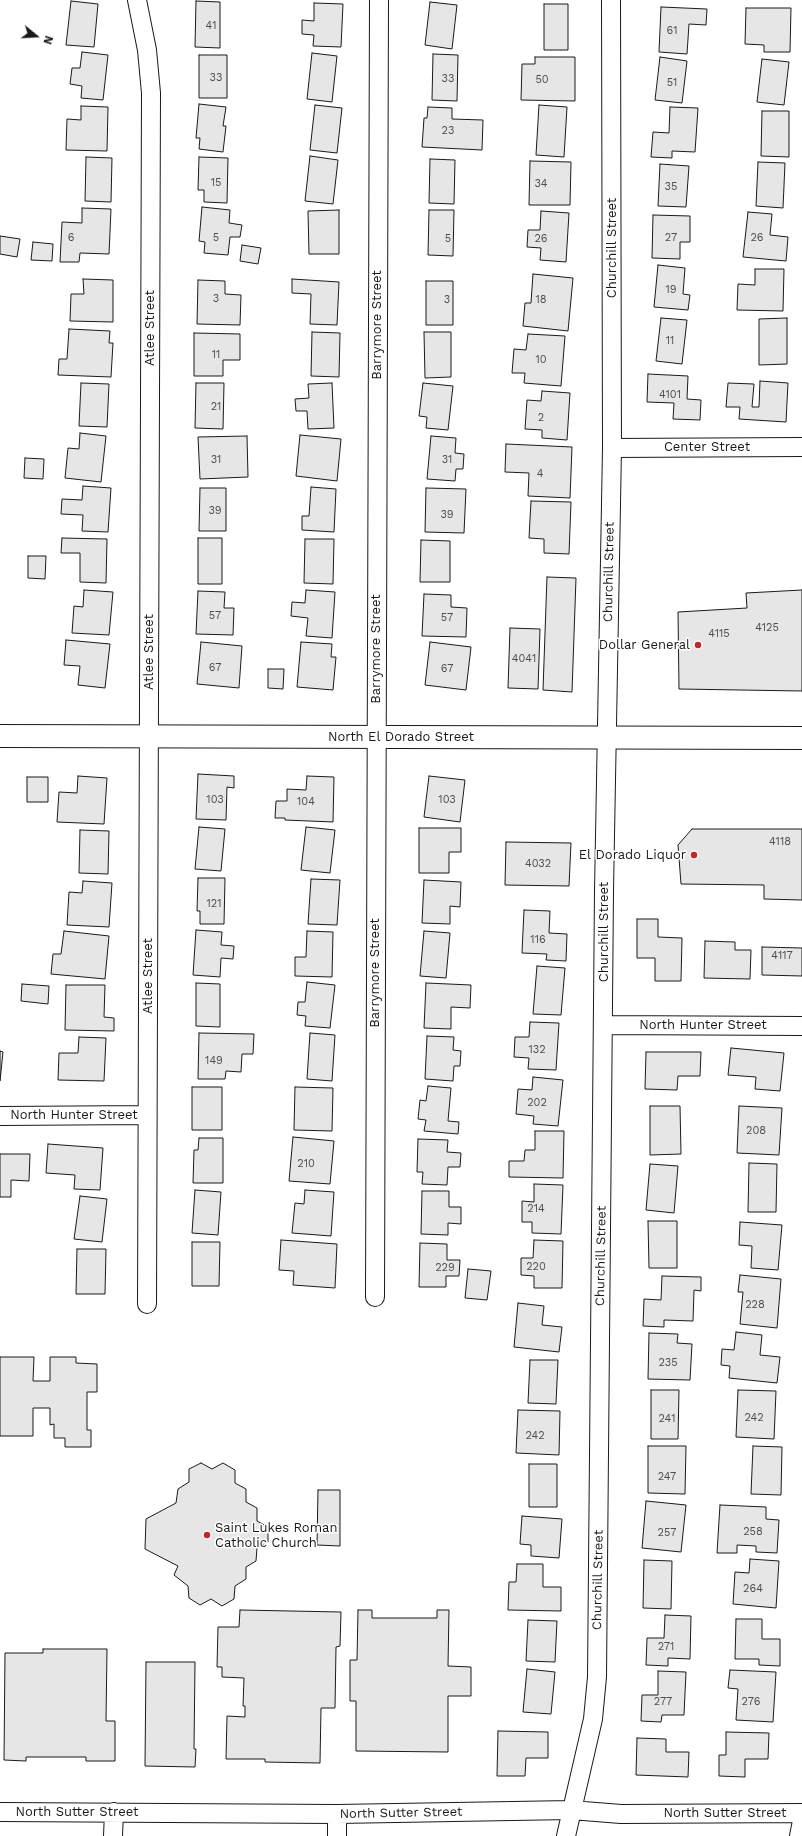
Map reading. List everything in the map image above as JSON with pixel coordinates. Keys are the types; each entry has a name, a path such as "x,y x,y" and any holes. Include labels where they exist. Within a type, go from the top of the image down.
{"main road":[{"name":"North El Dorado Street","path":"0,736 607,736 802,738"}],"street":[{"name":"Atlee Street","path":"137,0 147,50 151,93 147,1304"},
{"name":"Barrymore Street","path":"375,1298 379,0"},
{"name":"Churchill Street","path":"566,1836 593,1719 597,1677 607,736 612,448 611,0"},
{"name":"Center Street","path":"612,448 802,447"},
{"name":"North Hunter Street","path":"604,1025 802,1026"},
{"name":"North Hunter Street","path":"0,1116 147,1115"},
{"name":"North Sutter Street","path":"0,1812 337,1814 571,1810 621,1814 802,1813"},
{"path":"113,1836 114,1812"},
{"path":"337,1814 337,1836"},
{"path":"799,1836 802,1821"}],"building":[{"path":"71,1 98,4 94,47 66,45"},
{"path":"196,1 220,2 220,48 195,47"},
{"path":"430,2 457,5 452,49 425,45"},
{"path":"314,3 343,4 341,47 313,46 314,35 302,34 302,20 314,21"},
{"path":"544,4 568,4 568,50 544,50"},
{"path":"661,7 707,9 706,25 689,24 687,54 659,52"},
{"path":"746,8 791,8 790,52 764,52 764,45 745,44"},
{"path":"82,52 108,55 103,100 81,98 82,86 70,84 72,68 80,68"},
{"path":"312,53 337,56 332,102 307,99"},
{"path":"433,54 458,55 457,101 432,100"},
{"path":"199,55 227,55 227,98 199,98"},
{"path":"535,57 575,57 575,101 521,100 522,64 535,64"},
{"path":"660,57 687,61 682,103 655,100"},
{"path":"762,59 789,62 784,105 757,102"},
{"path":"199,104 226,107 223,126 226,126 223,152 199,149 200,138 196,138"},
{"path":"315,105 342,108 337,153 310,150"},
{"path":"539,105 567,107 564,157 536,155"},
{"path":"81,106 108,107 107,151 66,150 67,119 81,120"},
{"path":"428,107 452,108 452,119 483,120 482,150 422,147 424,118 427,118"},
{"path":"670,107 698,108 695,152 672,151 672,158 651,157 653,132 669,133"},
{"path":"762,111 789,111 789,157 761,156"},
{"path":"310,156 338,160 333,204 305,201"},
{"path":"86,157 112,158 111,202 85,201"},
{"path":"199,157 228,158 227,203 204,202 204,190 198,190"},
{"path":"430,159 455,160 454,204 429,203"},
{"path":"530,161 571,162 570,205 529,205"},
{"path":"758,162 785,163 783,208 756,206"},
{"path":"660,164 689,166 686,207 658,206"},
{"path":"202,207 230,210 229,223 242,225 240,237 230,237 228,255 204,253 205,242 199,241"},
{"path":"82,208 111,209 109,254 80,253 79,262 60,262 62,222 82,223"},
{"path":"339,210 339,254 309,254 308,211"},
{"path":"429,210 454,210 453,256 428,255"},
{"path":"541,211 569,213 566,262 540,260 541,248 527,247 528,230 540,230"},
{"path":"748,212 772,214 770,235 788,237 786,261 743,257"},
{"path":"653,215 690,216 690,242 680,242 680,259 652,258"},
{"path":"0,236 20,239 17,257 0,254"},
{"path":"33,242 53,244 52,261 31,260"},
{"path":"242,245 261,248 258,264 240,261"},
{"path":"658,265 685,268 683,294 690,295 688,310 654,307"},
{"path":"755,269 784,269 783,311 737,310 738,284 755,285"},
{"path":"533,274 573,278 568,331 523,326 525,303 531,303"},
{"path":"83,279 113,280 113,322 70,321 71,294 84,294"},
{"path":"292,279 339,282 337,325 310,324 311,294 292,293"},
{"path":"198,280 225,281 225,294 241,295 240,325 197,324"},
{"path":"426,281 453,281 453,325 426,325"},
{"path":"661,318 687,320 682,364 656,361"},
{"path":"787,318 787,364 759,365 759,319"},
{"path":"69,329 110,331 109,343 113,343 111,377 58,375 59,359 67,359"},
{"path":"312,332 340,333 339,377 311,376"},
{"path":"424,332 451,332 451,377 425,378"},
{"path":"194,333 240,334 240,360 223,360 223,376 194,376"},
{"path":"528,334 565,336 561,386 524,383 525,373 512,373 514,349 526,350"},
{"path":"648,374 688,376 687,399 701,400 700,420 673,419 674,403 647,402"},
{"path":"760,381 788,383 786,422 739,419 740,407 726,407 728,383 754,384 752,407 759,407"},
{"path":"81,383 109,384 107,427 79,426"},
{"path":"196,383 224,383 223,429 195,428"},
{"path":"332,383 334,428 308,429 307,411 296,411 295,399 309,398 308,384"},
{"path":"423,383 453,386 448,430 426,428 427,417 419,416"},
{"path":"542,391 570,393 567,440 542,438 542,430 525,429 527,400 541,401"},
{"path":"80,433 106,436 101,482 65,478 68,448 79,449"},
{"path":"300,435 341,439 337,481 296,476"},
{"path":"247,436 248,477 200,479 198,437"},
{"path":"431,436 456,438 455,453 464,454 463,469 456,469 455,481 427,479"},
{"path":"506,444 572,447 570,498 528,496 529,473 505,472"},
{"path":"25,458 44,459 43,479 24,478"},
{"path":"83,486 111,488 108,532 82,531 83,515 61,514 62,499 82,500"},
{"path":"311,487 336,489 334,532 302,530 302,516 309,516"},
{"path":"200,488 226,488 226,531 199,531"},
{"path":"426,488 466,489 464,533 425,532"},
{"path":"531,501 571,502 569,554 544,553 544,539 529,538"},
{"path":"62,538 107,539 106,583 80,582 80,553 61,553"},
{"path":"198,538 222,538 222,584 198,584"},
{"path":"305,539 334,539 333,584 304,583"},
{"path":"421,540 450,541 450,582 420,582"},
{"path":"28,556 46,556 45,579 28,578"},
{"path":"547,577 576,578 572,692 543,690"},
{"path":"84,590 113,592 109,635 72,633 74,606 83,607"},
{"path":"306,590 335,592 332,638 306,636 308,618 291,616 292,602 305,603"},
{"path":"802,590 802,691 679,689 678,612 747,608 746,593"},
{"path":"198,591 225,592 224,608 234,608 233,635 196,634"},
{"path":"424,594 451,595 451,607 467,608 466,637 422,636"},
{"path":"510,628 540,629 538,689 508,688"},
{"path":"66,640 110,644 105,688 78,685 80,666 64,665"},
{"path":"201,642 242,646 239,688 197,684"},
{"path":"301,642 332,644 331,657 336,657 333,690 297,687"},
{"path":"430,642 471,647 466,690 425,685"},
{"path":"268,669 284,669 283,689 268,688"},
{"path":"198,774 234,776 234,788 227,787 226,820 196,819"},
{"path":"78,776 107,778 104,824 57,822 59,792 77,793"},
{"path":"307,776 334,777 333,822 285,820 285,818 275,818 276,801 287,801 287,789 306,790"},
{"path":"429,776 465,780 460,822 424,817"},
{"path":"27,777 48,777 48,802 27,802"},
{"path":"199,827 225,829 221,871 195,869"},
{"path":"306,827 335,830 330,873 301,870"},
{"path":"419,828 461,828 461,852 449,852 449,873 419,873"},
{"path":"692,829 802,829 802,900 764,899 764,885 681,884 678,845"},
{"path":"80,830 109,831 108,874 79,873"},
{"path":"506,842 571,843 569,886 505,885"},
{"path":"198,878 225,878 224,924 200,924 200,911 197,911"},
{"path":"311,879 340,880 337,925 308,924"},
{"path":"424,880 461,882 460,907 450,906 450,924 422,923"},
{"path":"83,881 112,883 109,927 67,925 69,892 82,893"},
{"path":"524,910 550,911 549,933 567,934 566,961 546,960 547,954 522,953"},
{"path":"637,919 658,919 658,937 682,938 681,981 655,981 655,958 637,958"},
{"path":"196,930 222,932 221,945 234,946 233,959 221,958 220,977 193,975"},
{"path":"64,931 109,936 105,979 51,974 53,954 61,954"},
{"path":"307,931 333,932 332,977 295,976 295,957 306,957"},
{"path":"424,931 450,933 446,978 420,976"},
{"path":"705,941 735,942 735,950 751,950 750,979 704,978"},
{"path":"762,947 802,948 802,976 762,975"},
{"path":"537,966 565,968 561,1015 533,1014"},
{"path":"307,982 335,985 330,1028 305,1026 306,1016 297,1015 298,1002 305,1002"},
{"path":"196,983 220,984 220,1027 196,1026"},
{"path":"426,983 471,985 470,1008 451,1007 451,1029 424,1028"},
{"path":"22,984 49,986 48,1004 21,1001"},
{"path":"66,985 105,985 104,1017 114,1018 114,1031 65,1030"},
{"path":"530,1022 559,1023 556,1070 528,1069 529,1058 514,1057 515,1037 529,1037"},
{"path":"199,1033 254,1034 253,1054 242,1054 241,1072 226,1071 225,1079 198,1079"},
{"path":"310,1033 335,1035 332,1081 307,1079"},
{"path":"427,1036 454,1037 453,1050 461,1051 460,1066 454,1066 453,1081 425,1079"},
{"path":"79,1037 106,1038 104,1081 58,1080 59,1053 78,1053"},
{"path":"731,1048 784,1053 780,1091 755,1089 756,1077 728,1075"},
{"path":"0,1051 3,1052 0,1081"},
{"path":"646,1052 701,1052 700,1076 678,1076 677,1090 645,1089"},
{"path":"533,1077 563,1080 558,1126 533,1124 534,1116 516,1114 518,1089 532,1090"},
{"path":"428,1086 451,1088 448,1121 459,1122 458,1134 424,1131 426,1120 418,1119 420,1100 426,1101"},
{"path":"192,1087 222,1087 222,1130 192,1130"},
{"path":"295,1087 333,1088 332,1131 294,1130"},
{"path":"650,1106 680,1106 681,1154 650,1155"},
{"path":"739,1106 782,1108 779,1155 737,1153"},
{"path":"535,1131 564,1131 563,1178 509,1177 509,1161 524,1161 525,1150 535,1150"},
{"path":"293,1137 334,1141 330,1184 289,1181"},
{"path":"199,1138 223,1138 223,1183 193,1183 194,1150 198,1150"},
{"path":"418,1139 448,1140 447,1152 461,1153 460,1167 448,1167 447,1185 422,1184 423,1172 417,1172"},
{"path":"48,1144 103,1148 100,1190 74,1189 75,1175 46,1173"},
{"path":"0,1154 30,1154 29,1181 11,1180 11,1197 0,1197"},
{"path":"749,1163 777,1164 776,1212 748,1212"},
{"path":"650,1164 678,1166 674,1213 646,1210"},
{"path":"534,1184 563,1185 561,1234 532,1233 532,1222 522,1222 522,1201 534,1202"},
{"path":"195,1190 221,1192 218,1235 192,1233"},
{"path":"305,1190 334,1192 331,1236 292,1233 295,1203 304,1204"},
{"path":"422,1191 449,1191 449,1207 461,1207 461,1224 448,1223 448,1235 421,1234"},
{"path":"80,1196 107,1199 102,1242 74,1239"},
{"path":"648,1221 677,1221 677,1268 649,1268"},
{"path":"740,1222 782,1225 778,1270 751,1268 752,1246 739,1245"},
{"path":"281,1240 337,1244 335,1288 293,1285 294,1271 279,1270"},
{"path":"534,1240 563,1241 562,1288 534,1288 534,1276 521,1275 521,1258 533,1258"},
{"path":"192,1242 220,1242 219,1286 192,1286"},
{"path":"420,1243 447,1244 447,1260 460,1260 459,1276 446,1276 446,1287 419,1287"},
{"path":"77,1249 106,1249 105,1294 76,1294"},
{"path":"468,1269 491,1271 487,1300 465,1298"},
{"path":"740,1275 781,1279 777,1328 740,1324 743,1292 738,1292"},
{"path":"662,1276 701,1277 701,1291 694,1290 693,1321 664,1320 664,1327 643,1326 644,1299 661,1300"},
{"path":"518,1303 544,1306 542,1325 562,1327 559,1352 514,1347"},
{"path":"736,1332 762,1335 760,1355 780,1357 777,1383 729,1378 730,1366 721,1365 722,1349 734,1350"},
{"path":"649,1333 678,1334 677,1343 692,1344 690,1380 648,1379"},
{"path":"0,1357 34,1357 33,1381 50,1381 50,1357 76,1357 76,1363 97,1364 97,1392 87,1392 87,1430 91,1430 91,1447 65,1447 65,1438 54,1438 54,1424 50,1425 50,1408 33,1408 33,1436 0,1436"},
{"path":"530,1360 558,1360 556,1404 528,1403"},
{"path":"651,1390 679,1390 678,1439 651,1439"},
{"path":"738,1390 776,1391 774,1439 736,1437"},
{"path":"518,1410 560,1411 559,1455 516,1453"},
{"path":"648,1446 686,1446 685,1494 648,1493"},
{"path":"753,1446 782,1447 781,1495 751,1494"},
{"name":"Saint Lukes Roman Catholic Church","path":"201,1463 212,1469 223,1463 235,1470 235,1483 246,1489 246,1502 257,1508 257,1521 268,1527 268,1542 257,1548 256,1561 246,1567 246,1579 235,1586 234,1599 222,1606 211,1599 200,1605 189,1598 188,1586 174,1575 178,1566 145,1549 146,1519 176,1503 178,1489 189,1482 189,1469"},
{"path":"529,1464 557,1464 557,1507 529,1507"},
{"path":"318,1490 340,1490 340,1546 317,1545"},
{"path":"646,1501 686,1505 681,1552 642,1548"},
{"path":"720,1505 766,1507 766,1519 779,1520 777,1553 756,1552 756,1546 737,1545 737,1553 717,1553"},
{"path":"522,1516 562,1519 559,1558 531,1556 531,1545 520,1544"},
{"path":"750,1559 779,1561 776,1608 733,1604 735,1572 749,1573"},
{"path":"644,1560 672,1561 671,1609 643,1608"},
{"path":"517,1564 543,1564 543,1587 561,1587 561,1611 508,1610 509,1582 516,1582"},
{"path":"240,1610 341,1612 340,1646 336,1647 335,1708 321,1708 320,1763 265,1762 265,1759 226,1759 227,1716 245,1717 245,1706 243,1706 244,1678 222,1677 222,1667 217,1667 218,1627 239,1627"},
{"path":"358,1610 372,1610 372,1618 437,1618 437,1610 449,1610 448,1666 471,1667 471,1696 448,1696 448,1752 356,1751 356,1701 350,1701 350,1660 357,1660"},
{"path":"665,1615 691,1616 690,1659 668,1658 668,1666 646,1665 647,1638 664,1638"},
{"path":"736,1619 762,1619 762,1639 780,1639 780,1666 759,1665 759,1659 735,1659"},
{"path":"528,1620 557,1621 555,1662 526,1661"},
{"path":"43,1649 107,1649 106,1721 115,1721 115,1761 86,1761 86,1757 26,1757 26,1761 4,1760 5,1653 43,1653"},
{"path":"146,1662 195,1662 195,1767 145,1766"},
{"path":"527,1669 555,1672 551,1714 523,1712"},
{"path":"730,1670 776,1672 773,1722 736,1720 738,1689 728,1688"},
{"path":"658,1671 686,1672 684,1715 662,1715 661,1722 641,1721 642,1695 658,1695"},
{"path":"498,1731 548,1732 548,1758 526,1758 525,1776 497,1776"},
{"path":"726,1732 769,1733 768,1759 745,1759 745,1777 719,1776 719,1755 726,1755"},
{"path":"637,1738 666,1739 666,1752 689,1752 688,1777 636,1775"}],"place":[{"name":"Dollar General","path":"698,645"},
{"name":"El Dorado Liquor","path":"694,855"},
{"name":"Saint Lukes Roman Catholic Church","path":"207,1535"}]}
